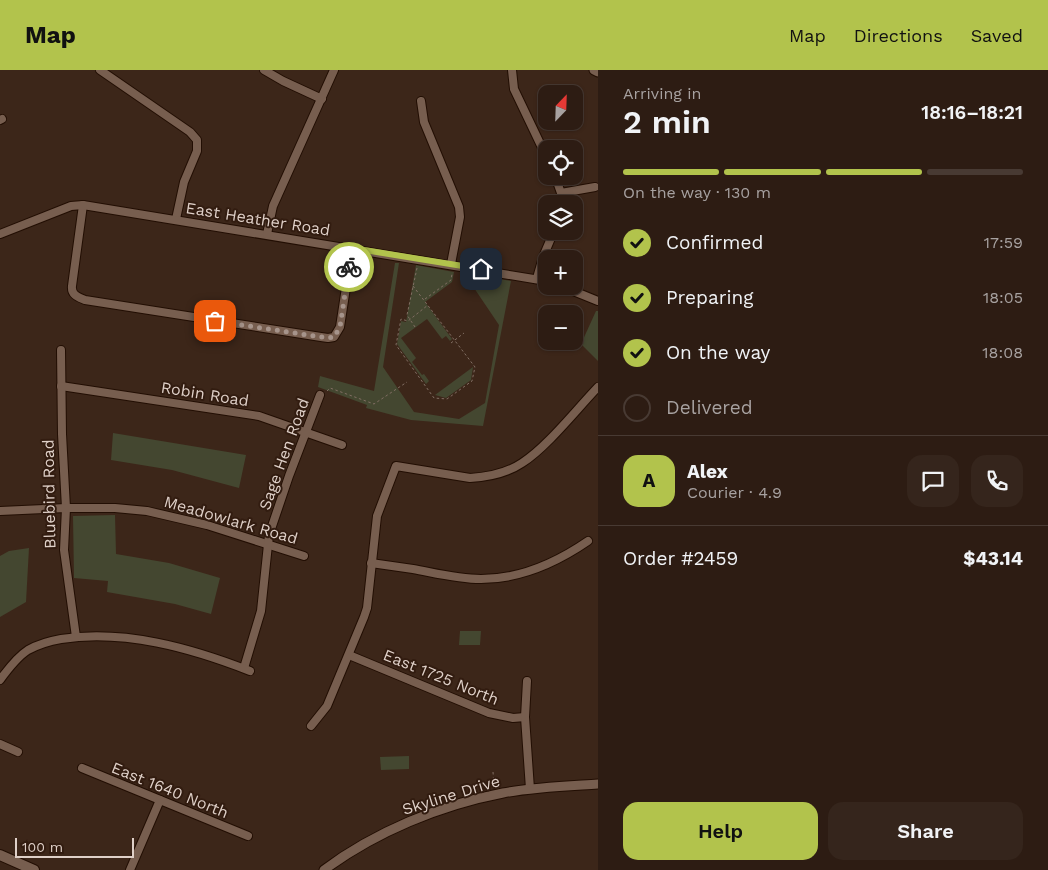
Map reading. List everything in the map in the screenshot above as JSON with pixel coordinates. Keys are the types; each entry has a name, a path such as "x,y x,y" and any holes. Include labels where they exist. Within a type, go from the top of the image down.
{"main road":[{"path":"0,855 34,870"}],"street":[{"path":"100,70 190,132 198,142 197,151 184,182 176,219"},
{"path":"264,70 283,82 322,99"},
{"path":"267,234 273,206 334,70"},
{"path":"512,70 514,89 538,140"},
{"path":"594,70 598,72"},
{"path":"421,101 424,122 459,207 452,267"},
{"path":"558,185 560,193 596,187"},
{"path":"83,205 72,292 85,300 107,304 313,336 334,337 340,327 352,248"},
{"name":"East Heather Road","path":"0,234 71,206 83,205 352,248 452,267 537,278"},
{"path":"537,278 550,240"},
{"path":"583,295 598,301"},
{"name":"Bluebird Road","path":"61,350 62,434 66,508 64,550 76,637"},
{"name":"Robin Road","path":"61,386 259,416 342,444"},
{"path":"311,726 327,706 367,608 377,516 396,466 462,477 483,477 501,472 521,464 534,453 598,388"},
{"name":"Sage Hen Road","path":"76,637 98,636 153,643 185,649 247,669 261,611 267,544 289,476 320,395"},
{"name":"Meadowlark Road","path":"0,511 66,508 115,508 147,511 207,525 304,556"},
{"path":"371,563 459,578 482,579 512,576 541,568 566,556 588,541"},
{"path":"0,680 15,661 29,649 44,642 76,637"},
{"name":"East 1725 North","path":"349,655 490,713 513,718 524,717"},
{"path":"527,681 524,717 530,790"},
{"path":"0,744 18,752"},
{"name":"East 1640 North","path":"82,768 248,836"},
{"name":"Skyline Drive","path":"324,870 361,845 409,822 483,798 503,793 598,784"},
{"path":"130,870 160,800"}],"path":[{"path":"415,327 407,315 418,265"},
{"path":"424,300 451,280 452,267"},
{"path":"413,286 428,305 474,367 472,381 447,399 434,398 396,345 400,319 408,320 428,305"},
{"path":"451,343 464,332"},
{"path":"320,395 326,393 330,388 374,404 407,382"},
{"path":"493,772 494,785"}],"green space":[{"path":"395,263 399,263 383,367 414,412 459,419 485,403 499,325 470,282 465,285 467,274 511,281 483,426 411,420 366,408 367,405 318,387 320,376 374,391"},
{"path":"416,265 454,272 452,282 425,302 452,339 450,341 446,336 442,339 427,319 401,338 416,358 412,362 429,381 426,384 397,344 401,321 406,322"},
{"path":"596,311 598,311 598,361 583,346 583,340"},
{"path":"473,367 471,380 446,398 435,395"},
{"path":"113,433 246,455 239,488 172,470 111,460"},
{"path":"115,515 116,554 169,563 220,578 211,614 175,604 107,592 108,581 74,578 73,516"},
{"path":"29,548 26,602 0,617 0,556 9,551"},
{"path":"460,631 481,631 480,645 459,645"},
{"path":"409,756 409,769 381,770 380,757"}],"way so far":[{"path":"215,321 328,338 334,337 340,327 349,267"}],"route":[{"path":"349,267 352,248 481,269"}]}
